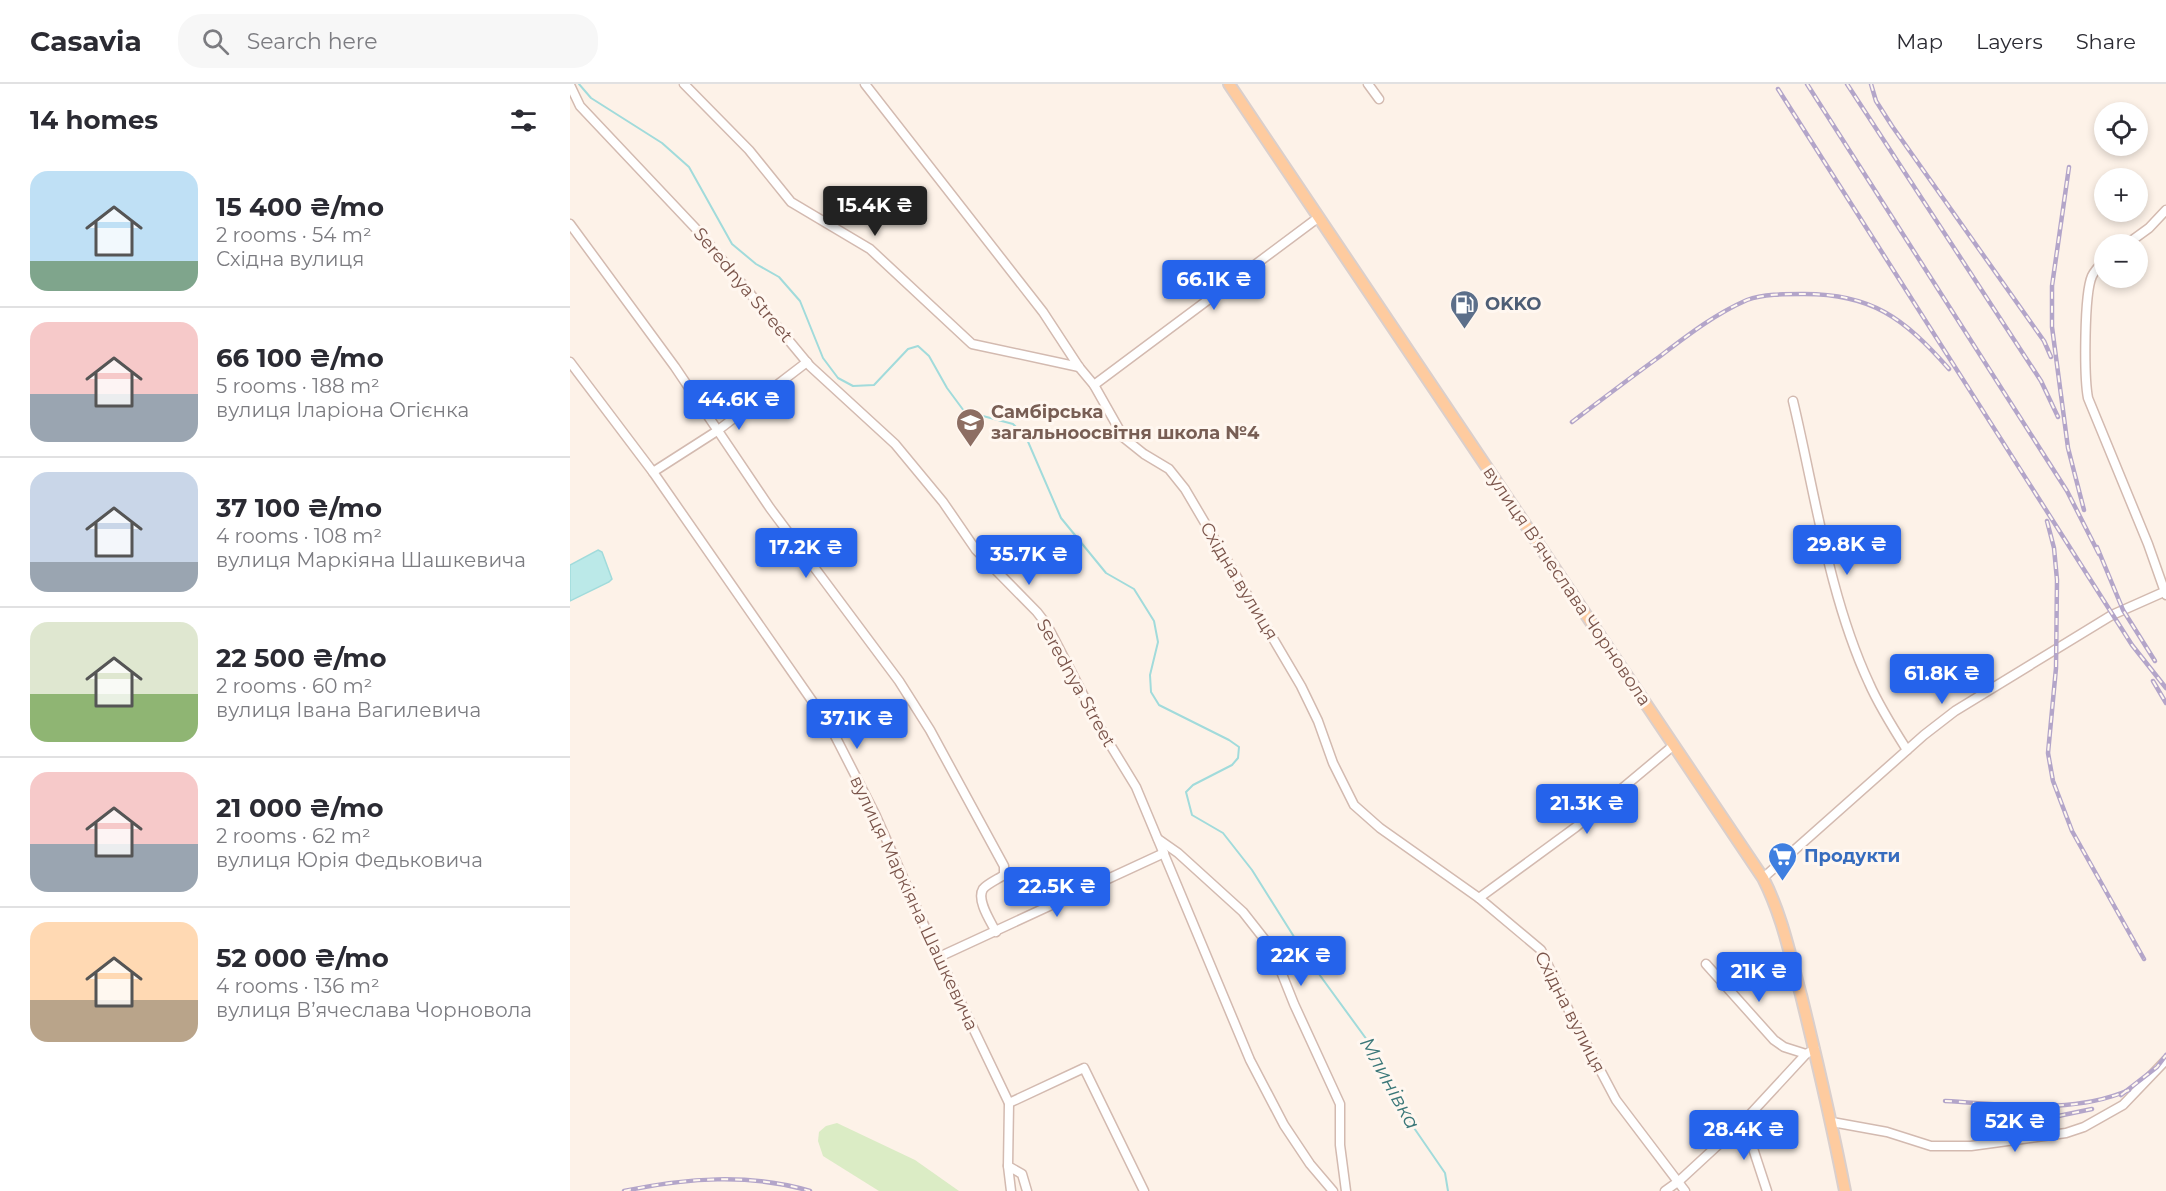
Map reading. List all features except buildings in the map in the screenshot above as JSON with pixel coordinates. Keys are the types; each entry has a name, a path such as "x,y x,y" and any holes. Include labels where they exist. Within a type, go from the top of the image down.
{"main road":[{"name":"вулиця Вʼячеслава Чорновола","path":"1229,84 1763,878 1783,926 1810,1051 1832,1122 1845,1191"}],"street":[{"path":"684,84 749,150 791,202 870,249 972,344 1079,367"},
{"name":"Східна вулиця","path":"866,84 1043,312 1079,367 1094,385 1124,438 1144,454 1169,469 1185,489 1301,686 1318,721 1333,763 1354,805 1380,828 1479,898 1541,950 1570,1013 1616,1100 1685,1191"},
{"path":"1368,84 1379,99"},
{"name":"Serednya Street","path":"570,85 580,106 699,232 807,362 895,444 943,502 976,550 1047,625 1103,733 1136,787 1250,1060 1284,1125 1310,1164 1333,1191"},
{"path":"570,112 580,106"},
{"path":"2141,234 2166,210"},
{"path":"1094,385 1319,217"},
{"path":"570,224 662,348 770,508 898,681 930,730 1004,866 1004,875 983,888 981,893 981,900 996,932"},
{"path":"1763,878 1907,750 1955,711 2112,615 2166,593 2088,398 2085,382 2089,291 2094,274"},
{"path":"653,472 717,431 807,362"},
{"name":"вулиця Маркіяна Шашкевича","path":"570,363 653,472 813,706 831,728 875,814 939,957 1009,1103 1008,1166 1011,1191"},
{"path":"1793,401 1844,617 1868,682 1907,750"},
{"path":"1479,898 1576,827 1674,746"},
{"path":"1158,839 1178,853 1243,912 1265,940 1276,959 1340,1104 1340,1145 1346,1191"},
{"path":"939,957 1164,853"},
{"path":"1706,964 1774,1040 1784,1047 1810,1051"},
{"path":"1665,1191 1679,1181 1744,1121 1810,1051"},
{"path":"1832,1122 1887,1132 1931,1146 1971,1146 2066,1132 2084,1127 2123,1105 2166,1060"},
{"path":"1009,1103 1084,1068 1144,1191"},
{"path":"1744,1121 1767,1191"},
{"path":"1008,1166 1022,1174 1027,1191"}],"green space":[{"path":"837,1123 915,1160 959,1191 879,1191 823,1156 818,1141 819,1132 826,1126"}],"water":[{"path":"598,550 602,552 612,579 570,601 570,565"}],"waterway":[{"name":"Млинівка","path":"579,84 591,98 662,143 689,167 732,244 756,264 779,277 800,301 823,358 838,378 853,386 874,385 908,349 918,346 929,356 947,388 964,411 1013,424 1026,437 1061,518 1106,573 1134,589 1154,621 1158,642 1150,675 1151,692 1159,705 1239,747 1238,758 1232,765 1193,785 1186,792 1192,815 1223,833 1252,870 1308,959 1378,1055 1412,1125 1445,1173 1448,1191"}],"railway":[{"path":"1807,84 2067,491 2099,554"},
{"path":"1847,84 2041,381 2058,417"},
{"path":"1871,84 1876,101 1892,126 2044,341 2051,357"},
{"path":"1778,89 2132,645 2166,688"},
{"path":"2069,167 2052,286 2052,327 2068,448 2084,510"},
{"path":"1572,422 1713,318 1747,300 1767,295 1826,295 1867,304 1901,323 1933,351 1949,369"},
{"path":"2047,521 2054,548 2057,580 2056,668 2048,753 2053,781 2072,831 2144,959"},
{"path":"2097,547 2123,610 2155,661"},
{"path":"2153,681 2166,703"},
{"path":"2121,1095 2157,1067 2166,1055"},
{"path":"1945,1101 2061,1105 2107,1098 2129,1090"},
{"path":"2003,1123 2039,1120 2092,1109"},
{"path":"624,1191 671,1183 717,1179 764,1182 810,1191"}],"place":[{"name":"OKKO","path":"1464,330"},
{"name":"Самбірська загальноосвітня школа №4","path":"970,448"},
{"name":"Продукти","path":"1783,882"}]}
